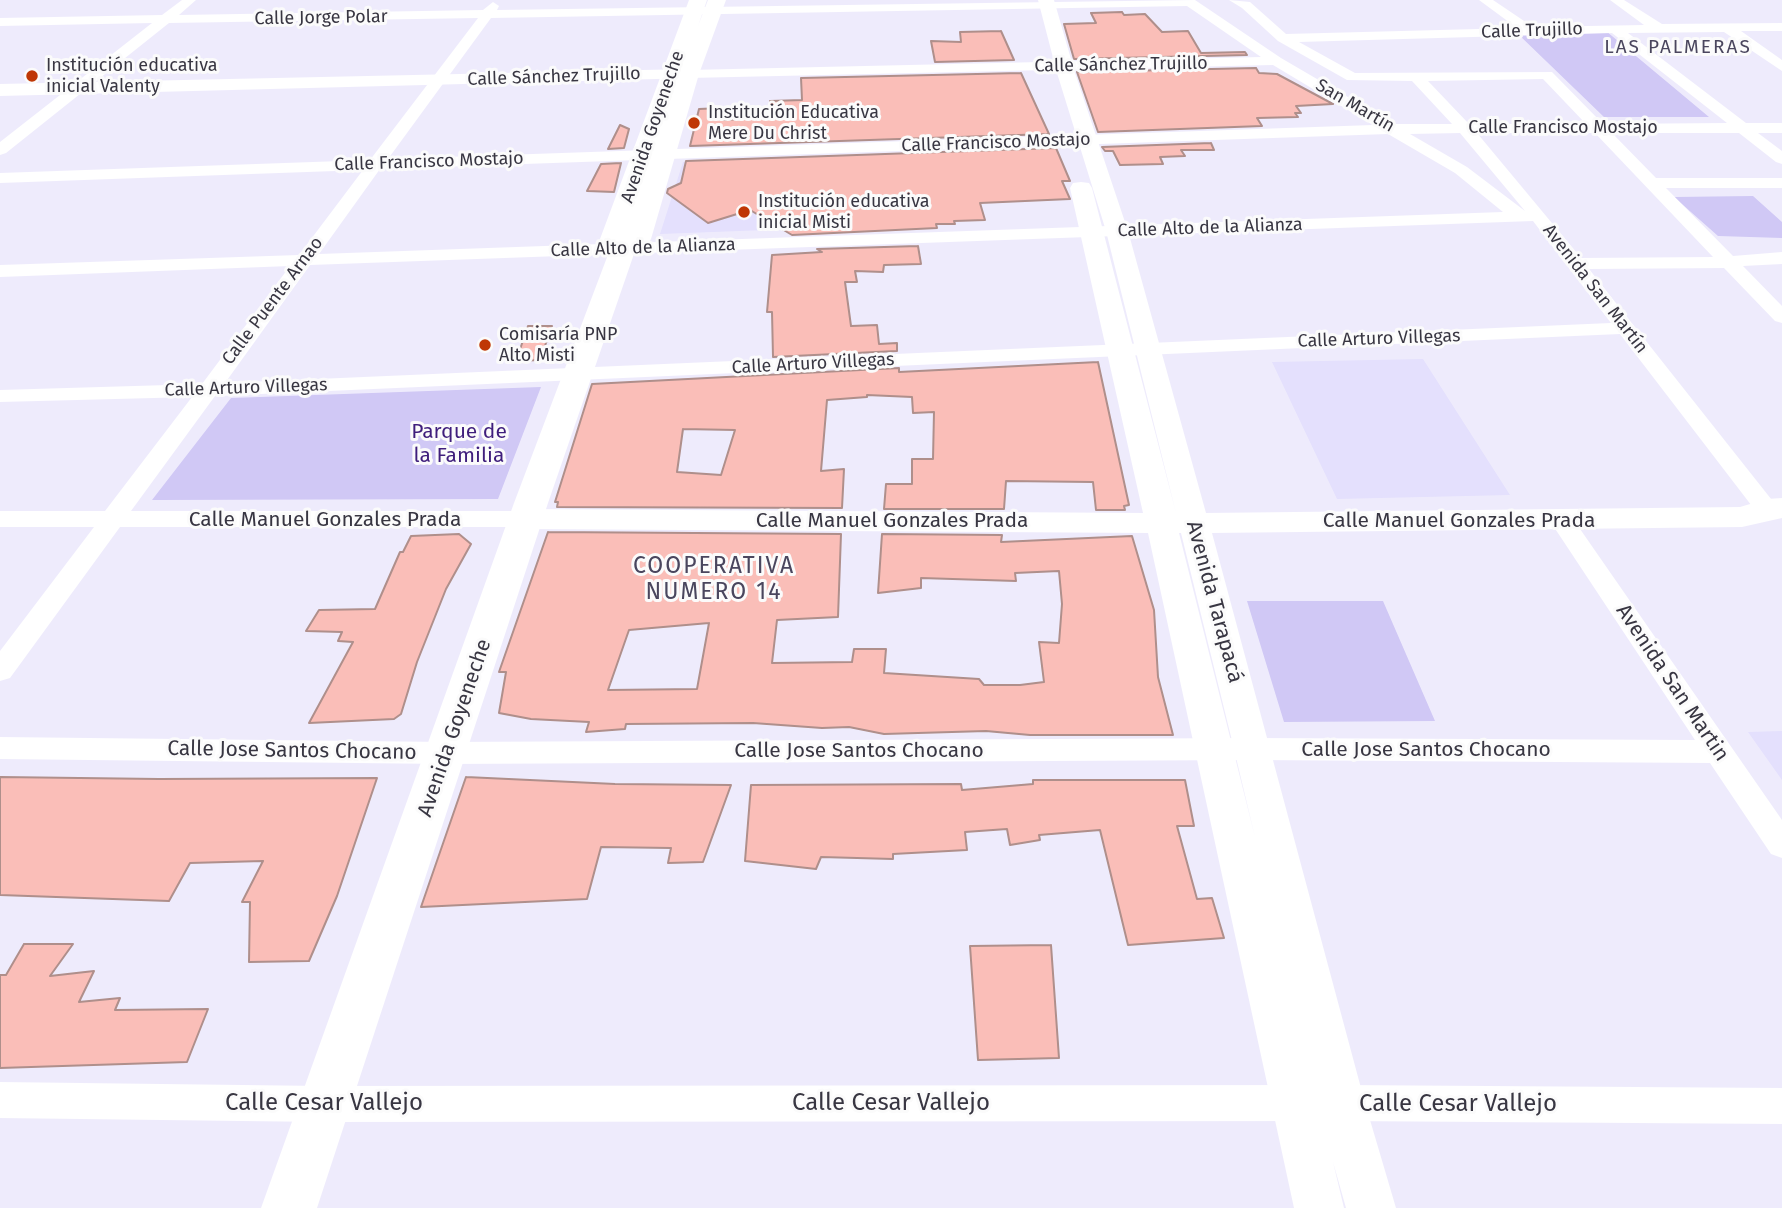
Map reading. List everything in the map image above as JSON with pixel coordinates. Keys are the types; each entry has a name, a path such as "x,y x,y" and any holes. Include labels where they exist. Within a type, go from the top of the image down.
{"main road":[{"name":"Avenida Goyeneche","path":"680,74 666,154 638,239 634,245 623,249 613,245 613,239 643,155 680,74 705,6"},
{"name":"Avenida Goyeneche","path":"289,1208 576,374 623,249"}],"street":[{"path":"0,150 190,0"},
{"name":"Calle Puente Arnao","path":"0,671 497,0"},
{"path":"1235,0 1246,5 1283,38 1352,77 1547,75 1782,317"},
{"path":"1485,0 1530,30"},
{"path":"1616,0 1658,27"},
{"name":"Calle Jorge Polar","path":"3,24 486,15 705,6 1188,1"},
{"name":"San Martín","path":"1188,1 1276,61 1461,170 1529,216"},
{"name":"Avenida Tarapacá","path":"1040,2 1078,140 1093,232 1118,350 1177,523 1234,749 1371,1208"},
{"path":"3,24 26,8"},
{"path":"1725,26 1782,67"},
{"name":"Calle Trujillo","path":"1283,38 1658,27 1782,27"},
{"path":"1615,29 1782,159"},
{"name":"Calle Sánchez Trujillo","path":"0,90 1276,61"},
{"name":"Avenida San Martín","path":"1416,76 1464,128 1529,216 1575,264 1774,508"},
{"name":"Calle Francisco Mostajo","path":"0,178 1394,129 1782,128"},
{"name":"Avenida Tarapacá","path":"1078,140 1117,231 1148,349 1177,523"},
{"path":"1651,183 1782,183"},
{"name":"Calle Alto de la Alianza","path":"0,271 1529,216"},
{"path":"1575,264 1728,262 1782,258"},
{"name":"Calle Arturo Villegas","path":"0,396 207,390 1625,328"},
{"name":"Calle Manuel Gonzales Prada","path":"0,519 1177,523 1562,521 1742,517 1774,508"},
{"name":"Avenida San Martin","path":"1562,521 1782,845"},
{"name":"Calle Jose Santos Chocano","path":"0,748 446,753 1234,749 1719,752"},
{"name":"Avenida Tarapacá","path":"1234,749 1295,1103 1319,1208"},
{"name":"Calle Cesar Vallejo","path":"0,1100 323,1104 1341,1103 1782,1106"}],"shaded area":[{"name":"Institución educativa inicial Misti","path":"745,160 819,228 660,234 683,162"},
{"path":"1423,359 1510,495 1337,499 1272,362"},
{"path":"1782,731 1782,780 1748,732"}],"green space":[{"path":"1606,31 1709,117 1604,117 1518,34"},
{"path":"1753,196 1782,222 1782,238 1718,236 1674,197"},
{"name":"Parque de la Familia","path":"541,387 498,499 152,500 231,398"},
{"path":"1247,601 1383,601 1435,721 1284,722"}],"building":[{"path":"1122,12 1124,15 1145,14 1162,32 1188,31 1201,53 1245,52 1247,55 1074,59 1064,24 1096,23 1091,13"},
{"path":"1001,31 1014,60 935,62 931,41 961,42 960,32"},
{"path":"1256,68 1259,73 1277,74 1333,104 1296,106 1301,113 1295,113 1298,117 1257,118 1262,126 1098,132 1077,72"},
{"path":"1021,73 1049,134 690,146 699,109 721,108 720,120 771,118 770,101 802,100 801,78"},
{"path":"620,125 629,129 624,148 608,149"},
{"path":"1211,143 1214,150 1181,150 1185,156 1160,157 1163,164 1120,165 1113,151 1105,151 1102,147"},
{"path":"1056,148 1070,181 1062,181 1070,199 980,203 985,220 936,224 937,228 792,235 750,210 708,223 667,193 668,189 681,183 686,161"},
{"path":"621,163 614,192 587,191 601,164"},
{"path":"918,246 921,264 884,265 883,272 855,271 857,282 845,282 851,326 877,325 879,344 897,343 897,351 773,357 772,312 767,312 772,255 822,252 817,249"},
{"path":"528,326 552,326 540,360 516,361"},
{"path":"1098,362 1129,505 1124,506 1125,510 1096,510 1093,482 1006,481 1004,509 884,509 886,484 912,484 912,459 933,459 934,412 913,413 912,397 867,395 827,400 821,471 844,469 842,508 557,507 558,502 555,502 592,384 899,368 899,372","holes":["683,429 735,430 721,475 677,472"]},
{"path":"548,532 841,534 838,617 777,620 772,663 852,662 854,649 886,649 884,673 979,679 984,685 1044,682 1039,642 1059,643 1062,604 1059,571 1015,573 1016,581 921,578 921,588 878,593 882,534 1002,535 1001,542 1132,536 1154,610 1158,677 1173,735 1030,735 986,731 884,734 849,727 822,728 753,723 626,724 625,729 586,732 589,722 531,719 499,713 506,672 499,672","holes":["709,623 697,689 608,690 629,630"]},
{"path":"459,534 471,544 446,589 417,662 401,714 394,719 309,723 353,642 338,641 342,632 306,631 319,610 375,609 400,552 403,552 411,536"},
{"path":"0,777 377,778 337,896 309,961 249,962 250,902 242,902 263,861 190,863 169,901 0,895"},
{"path":"466,777 615,784 731,785 703,862 668,863 671,848 601,847 587,899 421,907"},
{"path":"1033,780 1185,780 1194,826 1177,826 1197,899 1212,898 1224,938 1128,945 1100,830 1039,835 1040,840 1010,845 1007,829 965,832 967,850 893,854 893,859 821,857 816,869 745,861 751,785 961,784 962,790 1033,784"},
{"path":"24,944 73,944 50,976 94,971 79,1002 120,998 115,1010 208,1009 187,1062 0,1068 0,975 6,975"},
{"path":"1051,945 1059,1058 978,1060 970,946"}],"place":[{"name":"Institución educativa inicial Valenty","path":"32,76"},
{"name":"Institución Educativa Mere Du Christ","path":"694,123"},
{"name":"Institución educativa inicial Misti","path":"744,212"},
{"name":"Comisaría PNP Alto Misti","path":"485,345"}],"district":[{"name":"LAS PALMERAS","path":"1678,48"},
{"name":"COOPERATIVA NUMERO 14","path":"714,580"}]}
